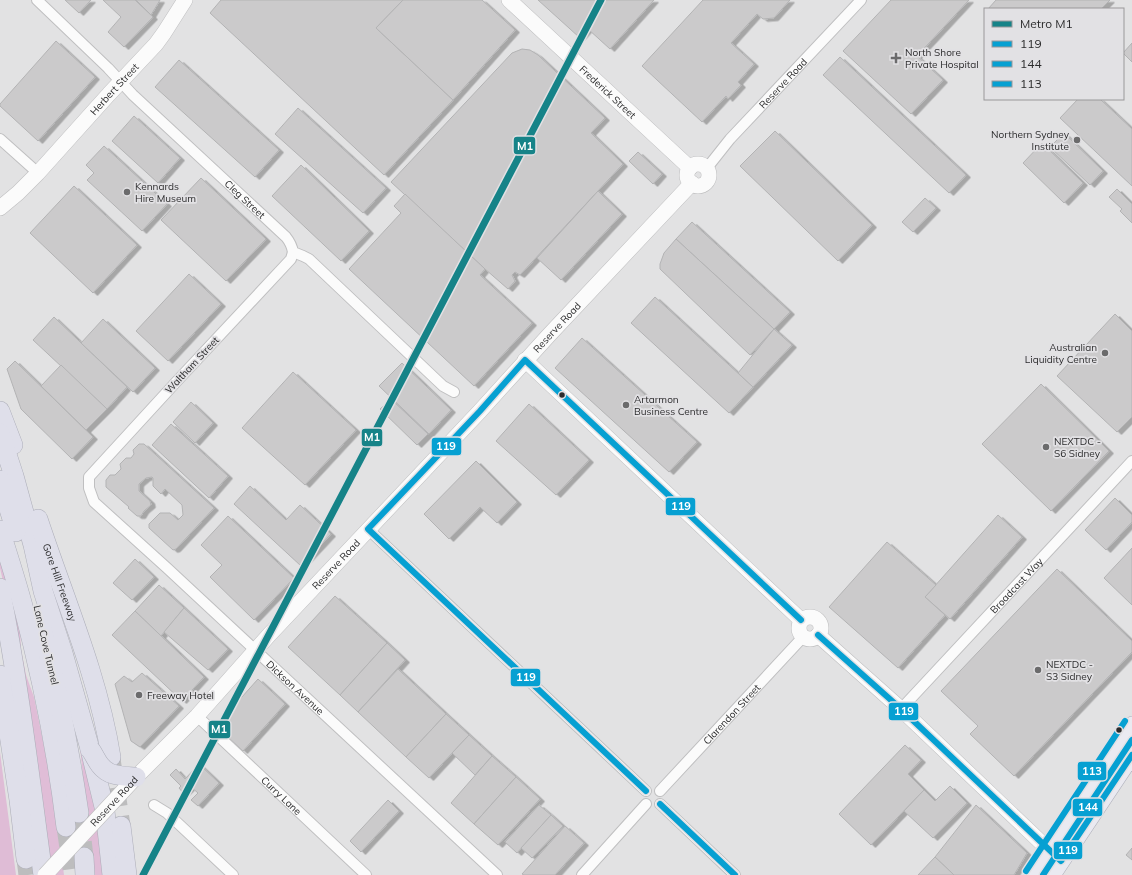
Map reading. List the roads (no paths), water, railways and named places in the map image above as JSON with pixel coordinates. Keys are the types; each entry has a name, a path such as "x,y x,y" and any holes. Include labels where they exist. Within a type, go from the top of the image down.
{"highway":[{"name":"Gore Hill Freeway","path":"0,411 85,655 104,723 111,757"},
{"path":"0,433 14,476 33,545 43,591 63,653 90,749 105,811 112,875"},
{"name":"Lane Cove Tunnel","path":"0,480 35,597 52,664 67,741 72,820 52,739 39,671 23,605 0,530"},
{"path":"0,588 28,761 44,875"},
{"path":"0,675 18,792 26,859"},
{"path":"90,749 107,772 120,776 136,777"},
{"path":"122,826 127,875"}],"main road":[{"path":"1033,875 1132,725"},
{"path":"1057,868 1132,755"},
{"path":"1049,850 1057,868"}],"street":[{"name":"Cleg Street","path":"36,0 108,68 133,95 286,237 293,248 293,252"},
{"name":"Herbert Street","path":"0,208 38,173 156,44 185,0"},
{"name":"Frederick Street","path":"509,0 690,168"},
{"name":"Reserve Road","path":"707,168 730,139 862,0"},
{"path":"0,139 38,173"},
{"path":"696,164 700,164 707,168 709,175 705,184 698,186 692,183 688,178 690,168 696,164"},
{"name":"Reserve Road","path":"44,875 136,777 197,716 255,650 692,183"},
{"path":"293,252 309,259 443,386 454,392"},
{"name":"Waltham Street","path":"89,477 291,259 293,252"},
{"path":"525,360 802,620"},
{"name":"Broadcast Way","path":"901,709 1132,461"},
{"name":"Dickson Avenue","path":"89,477 89,488 94,502 497,875"},
{"path":"368,529 646,791"},
{"path":"812,617 818,621 821,628 818,635 813,639 803,637 799,630 799,623 802,620 812,617"},
{"path":"818,635 901,709 1049,850"},
{"name":"Clarendon Street","path":"660,791 803,637"},
{"name":"Curry Lane","path":"197,716 366,875"},
{"path":"646,804 644,798 646,791 652,788 660,791 662,797 660,804"},
{"path":"646,804 649,806 660,804"},
{"path":"582,875 646,804"},
{"path":"660,804 736,875"},
{"path":"154,805 167,813 233,875"}],"tunnel":[{"path":"111,759 121,826"},
{"path":"79,813 84,857"},
{"path":"66,827 72,869"},
{"path":"26,859 28,875"}],"metro line":[{"name":"M1","path":"143,875 601,0"}],"place":[{"name":"North Shore Private Hospital","path":"896,58"},
{"name":"Northern Sydney Institute","path":"1077,140"},
{"name":"Kennards Hire Museum","path":"127,192"},
{"name":"Australian Liquidity Centre","path":"1105,353"},
{"name":"Artarmon Business Centre","path":"626,405"},
{"name":"NEXTDC - S6 Sidney","path":"1046,447"},
{"name":"NEXTDC - S3 Sidney","path":"1038,670"},
{"name":"Freeway Hotel","path":"139,695"}]}
